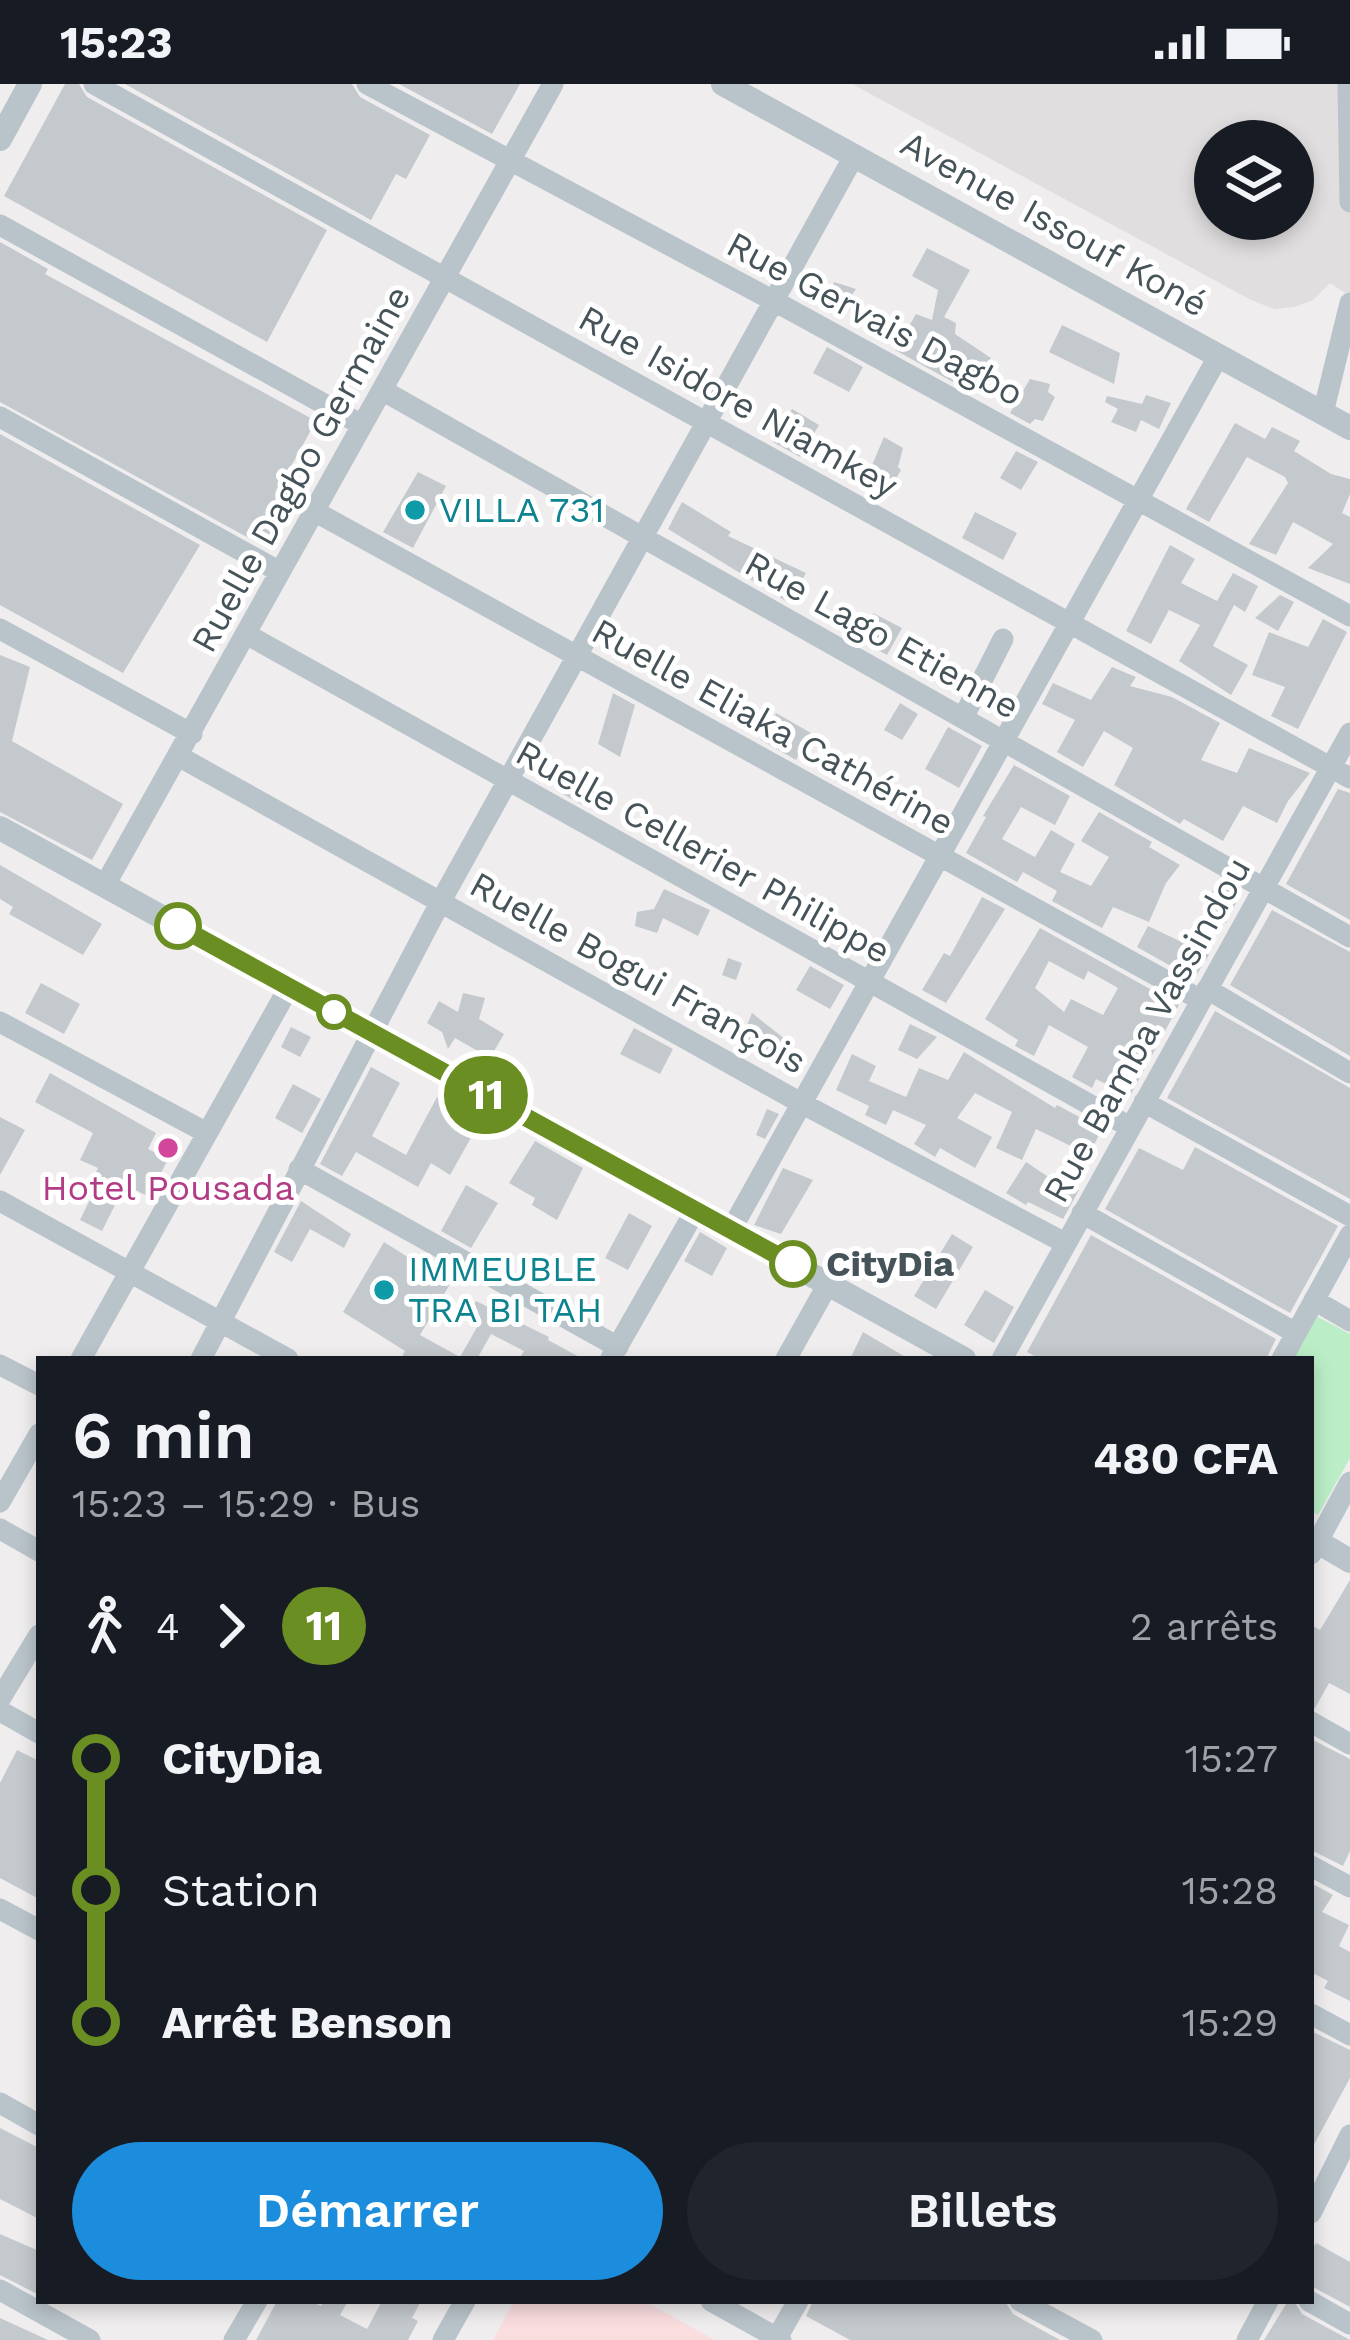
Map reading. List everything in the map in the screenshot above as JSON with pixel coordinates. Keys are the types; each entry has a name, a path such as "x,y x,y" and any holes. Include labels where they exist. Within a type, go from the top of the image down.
{"street":[{"path":"0,139 30,84"},
{"name":"Rue Isidore Niamkey","path":"94,84 1341,772"},
{"name":"Rue Gervais Dagbo","path":"367,84 1350,616"},
{"name":"Ruelle Dagbo Germaine","path":"105,886 553,84"},
{"name":"Avenue Issouf Koné","path":"723,84 1350,428"},
{"path":"1348,84 1350,202"},
{"path":"203,1356 441,901 854,156"},
{"path":"0,225 362,425"},
{"path":"1322,412 1350,303"},
{"path":"731,1230 1220,355"},
{"name":"Rue Lago Etienne","path":"382,390 1350,937"},
{"path":"0,417 280,572"},
{"name":"Ruelle Eliaka Cathérine","path":"314,511 939,856 1350,1073"},
{"path":"0,628 192,734"},
{"name":"Ruelle Cellerier Philippe","path":"246,634 1130,1127"},
{"path":"963,718 1003,639"},
{"name":"Rue Bamba Vassindou","path":"1004,1356 1264,888 1341,772 1350,733"},
{"name":"Ruelle Bogui François","path":"180,757 801,1103 1065,1243"},
{"path":"0,828 959,1356"},
{"path":"83,1356 289,987"},
{"path":"0,1022 207,1133"},
{"path":"1144,1102 1350,1216"},
{"path":"299,1169 615,1353 694,1211"},
{"path":"0,1201 283,1356"},
{"path":"1082,1213 1296,1333"},
{"path":"1284,1356 1350,1235"},
{"path":"788,1356 828,1284"},
{"path":"1314,1300 1350,1321"},
{"path":"0,1365 36,1383"},
{"path":"0,1502 36,1439"},
{"path":"1314,1543 1350,1482"},
{"path":"0,1529 36,1549"},
{"path":"1314,1545 1350,1561"},
{"path":"0,1699 36,1640"},
{"path":"0,1712 36,1731"},
{"path":"1314,1724 1350,1744"},
{"path":"1314,1868 1350,1887"},
{"path":"0,1909 36,1928"},
{"path":"1314,2016 1350,2035"},
{"path":"0,2103 36,2123"},
{"path":"1319,2172 1347,2148"},
{"path":"0,2290 89,2340"},
{"path":"234,2340 255,2304"},
{"path":"443,2340 463,2304"},
{"path":"716,2304 779,2339 796,2304"},
{"path":"1026,2304 1092,2340"},
{"path":"1247,2340 1266,2304"},
{"path":"1314,2304 1350,2324"}],"shaded area":[{"path":"852,84 1350,84 1350,296 1330,283 1313,300 1275,309"},
{"path":"512,2304 649,2304 715,2340 493,2340"}],"green space":[{"path":"1316,1316 1350,1334 1350,1458 1318,1515 1314,1513 1314,1356 1294,1356"}],"building":[{"path":"65,84 79,84 87,97 327,230 267,342 4,196"},
{"path":"125,84 352,84 360,97 430,135 406,179 396,174 371,220"},
{"path":"399,84 520,84 492,134"},
{"path":"0,242 48,269 45,274 316,421 279,488 296,497 267,548 0,402"},
{"path":"927,248 970,270 944,317 956,323 955,334 991,358 975,385 958,376 953,382 895,350 916,314 932,320 938,290 912,276"},
{"path":"834,282 856,289 839,314 826,305"},
{"path":"1062,325 1120,353 1114,384 1049,352"},
{"path":"827,347 863,367 849,392 813,373"},
{"path":"1030,379 1050,384 1048,392 1055,397 1043,421 1035,419 1030,424 1010,413"},
{"path":"1146,395 1171,403 1159,429 1141,420 1136,432 1111,422 1118,409 1105,402 1107,396 1142,404"},
{"path":"792,409 819,425 800,457 773,442"},
{"path":"1235,423 1265,439 1272,427 1300,441 1294,451 1331,474 1350,479 1342,513 1350,517 1350,584 1308,568 1333,544 1293,522 1276,555 1249,544 1288,483 1247,457 1209,522 1186,509"},
{"path":"0,434 200,545 123,673 0,605"},
{"path":"884,437 903,448 901,470 887,493 864,484"},
{"path":"1016,451 1038,462 1021,490 1000,478"},
{"name":"VILLA 731","path":"418,472 446,486 413,548 383,532"},
{"path":"682,502 731,532 728,536 806,573 789,603 668,529"},
{"path":"975,512 1017,533 1003,560 962,538"},
{"path":"1170,545 1195,559 1181,583 1217,601 1233,573 1258,586 1245,612 1234,605 1213,646 1248,665 1231,695 1179,661 1200,625 1169,610 1151,644 1126,631"},
{"path":"1280,595 1294,602 1278,631 1255,618"},
{"path":"873,613 902,628 887,655 859,640"},
{"path":"1323,619 1347,632 1298,729 1271,716 1285,687 1252,675 1269,632 1308,647"},
{"path":"0,655 30,667 12,741 123,804 92,860 0,812"},
{"path":"1112,667 1136,677 1130,686 1172,697 1220,723 1201,760 1237,773 1249,748 1310,773 1277,823 1243,806 1223,841 1184,819 1180,824 1114,785 1133,748 1104,731 1083,767 1057,752 1075,720 1042,704 1053,683 1091,700"},
{"path":"613,693 635,705 620,757 598,744"},
{"path":"900,703 918,714 902,740 884,730"},
{"path":"776,713 811,733 796,760 761,740"},
{"path":"948,727 982,746 959,788 925,769"},
{"path":"1014,765 1070,796 1055,825 1021,807 1002,839 1035,857 1051,830 1075,844 1060,872 1091,886 1109,857 1081,841 1099,812 1152,842 1149,847 1180,865 1166,883 1149,922 1113,907 1102,928 1052,901 1057,891 1023,872 1017,882 966,853"},
{"path":"571,774 586,780 581,792 590,799 586,807 563,794"},
{"path":"1338,789 1350,793 1350,920 1286,884"},
{"path":"0,865 102,924 83,955 9,914 13,907 0,899"},
{"path":"1218,880 1241,893 1226,923 1202,912"},
{"path":"664,889 710,910 698,936 663,918 657,933 635,926 637,912 654,909"},
{"path":"982,897 1005,909 946,1003 922,990 944,953 950,956"},
{"path":"1272,910 1350,952 1350,1056 1230,985"},
{"path":"1148,926 1209,955 1194,979 1137,947"},
{"path":"1040,928 1179,1005 1130,1096 1096,1079 1092,1088 1072,1077 1088,1047 1049,1025 1034,1056 985,1019","holes":["1049,961 1084,980 1088,971 1118,988 1103,1015 1071,999 1064,1012 1035,988"]},
{"path":"728,958 742,963 736,980 722,975"},
{"path":"810,966 844,985 830,1009 796,990"},
{"path":"41,983 80,1004 64,1034 25,1013"},
{"path":"463,993 485,998 479,1019 504,1034 490,1058 455,1038 448,1049 442,1032 427,1023 439,1001 458,1012"},
{"path":"1215,1011 1350,1088 1350,1199 1167,1098"},
{"path":"752,1013 790,1043 785,1068 765,1050 741,1040"},
{"path":"910,1024 937,1037 917,1059 898,1050"},
{"path":"291,1027 311,1037 300,1057 281,1047"},
{"path":"634,1028 673,1049 660,1074 620,1054"},
{"path":"964,1052 1055,1108 1102,1129 1089,1155 1036,1129 1022,1160 996,1148 1012,1112 975,1093 957,1118 992,1137 975,1168 940,1148 935,1157 914,1144 926,1125 893,1110 886,1125 865,1115 869,1106 836,1090 852,1054 876,1066 869,1081 906,1097 919,1068 948,1080"},
{"path":"371,1067 400,1083 372,1136 406,1155 437,1097 481,1120 450,1175 431,1163 418,1187 356,1152 342,1176 320,1164"},
{"path":"50,1073 156,1133 148,1149 168,1159 149,1197 124,1187 102,1231 80,1220 102,1175 80,1160 93,1133 35,1102"},
{"path":"293,1084 321,1099 302,1133 275,1118"},
{"path":"767,1109 779,1114 765,1139 756,1135"},
{"path":"0,1117 25,1130 0,1175"},
{"path":"535,1141 583,1168 557,1220 532,1205 535,1198 509,1183"},
{"path":"1195,1147 1338,1226 1290,1313 1105,1209 1139,1148 1183,1170"},
{"path":"1026,1162 1059,1184 1079,1190 1063,1219 1006,1193"},
{"path":"783,1168 813,1180 781,1234 754,1225"},
{"path":"466,1185 498,1203 471,1248 441,1231"},
{"path":"301,1201 351,1234 344,1248 310,1229 292,1262 274,1252"},
{"path":"629,1213 652,1226 628,1270 605,1258"},
{"path":"700,1232 727,1248 712,1276 684,1261"},
{"path":"952,1234 973,1247 936,1309 914,1296"},
{"path":"1091,1235 1276,1339 1268,1356 1034,1356 1027,1352"},
{"path":"384,1242 450,1284 420,1335 458,1356 402,1356 405,1351 343,1312"},
{"path":"985,1290 1014,1307 994,1343 964,1325"},
{"path":"476,1301 577,1356 521,1356 524,1351 491,1334 479,1356 461,1356 480,1322 467,1315"},
{"path":"863,1332 904,1356 851,1356"},
{"path":"1350,1580 1350,1694 1329,1683 1315,1708 1314,1627 1320,1630"},
{"path":"1314,1741 1350,1759 1350,1851 1343,1866 1314,1852"},
{"path":"17,1750 36,1760 36,1897 0,1878 0,1783"},
{"path":"1314,1885 1333,1895 1322,1912 1349,1925 1339,1946 1350,1952 1350,2001 1324,1988 1328,1981 1314,1974"},
{"path":"1314,2032 1350,2050 1350,2078 1314,2144"},
{"path":"0,2128 36,2146 36,2217 0,2199"},
{"path":"0,2234 36,2250 36,2293 0,2275"},
{"path":"1316,2243 1350,2262 1350,2307 1314,2288"},
{"path":"275,2304 346,2304 340,2315 367,2329 380,2304 419,2304 412,2318 418,2321 408,2340 256,2340"},
{"path":"812,2304 1007,2304 1013,2314 1060,2340 850,2340 806,2316"},
{"path":"1286,2304 1296,2304 1302,2314 1350,2340 1264,2340"},
{"path":"0,2318 48,2340 0,2340"}],"bus line":[{"name":"11","path":"178,926 793,1264"}],"place":[{"name":"VILLA 731","path":"415,510"},
{"name":"Hotel Pousada","path":"168,1148"},
{"name":"CityDia","path":"793,1264"},
{"name":"IMMEUBLE TRA BI TAH","path":"384,1290"}]}
